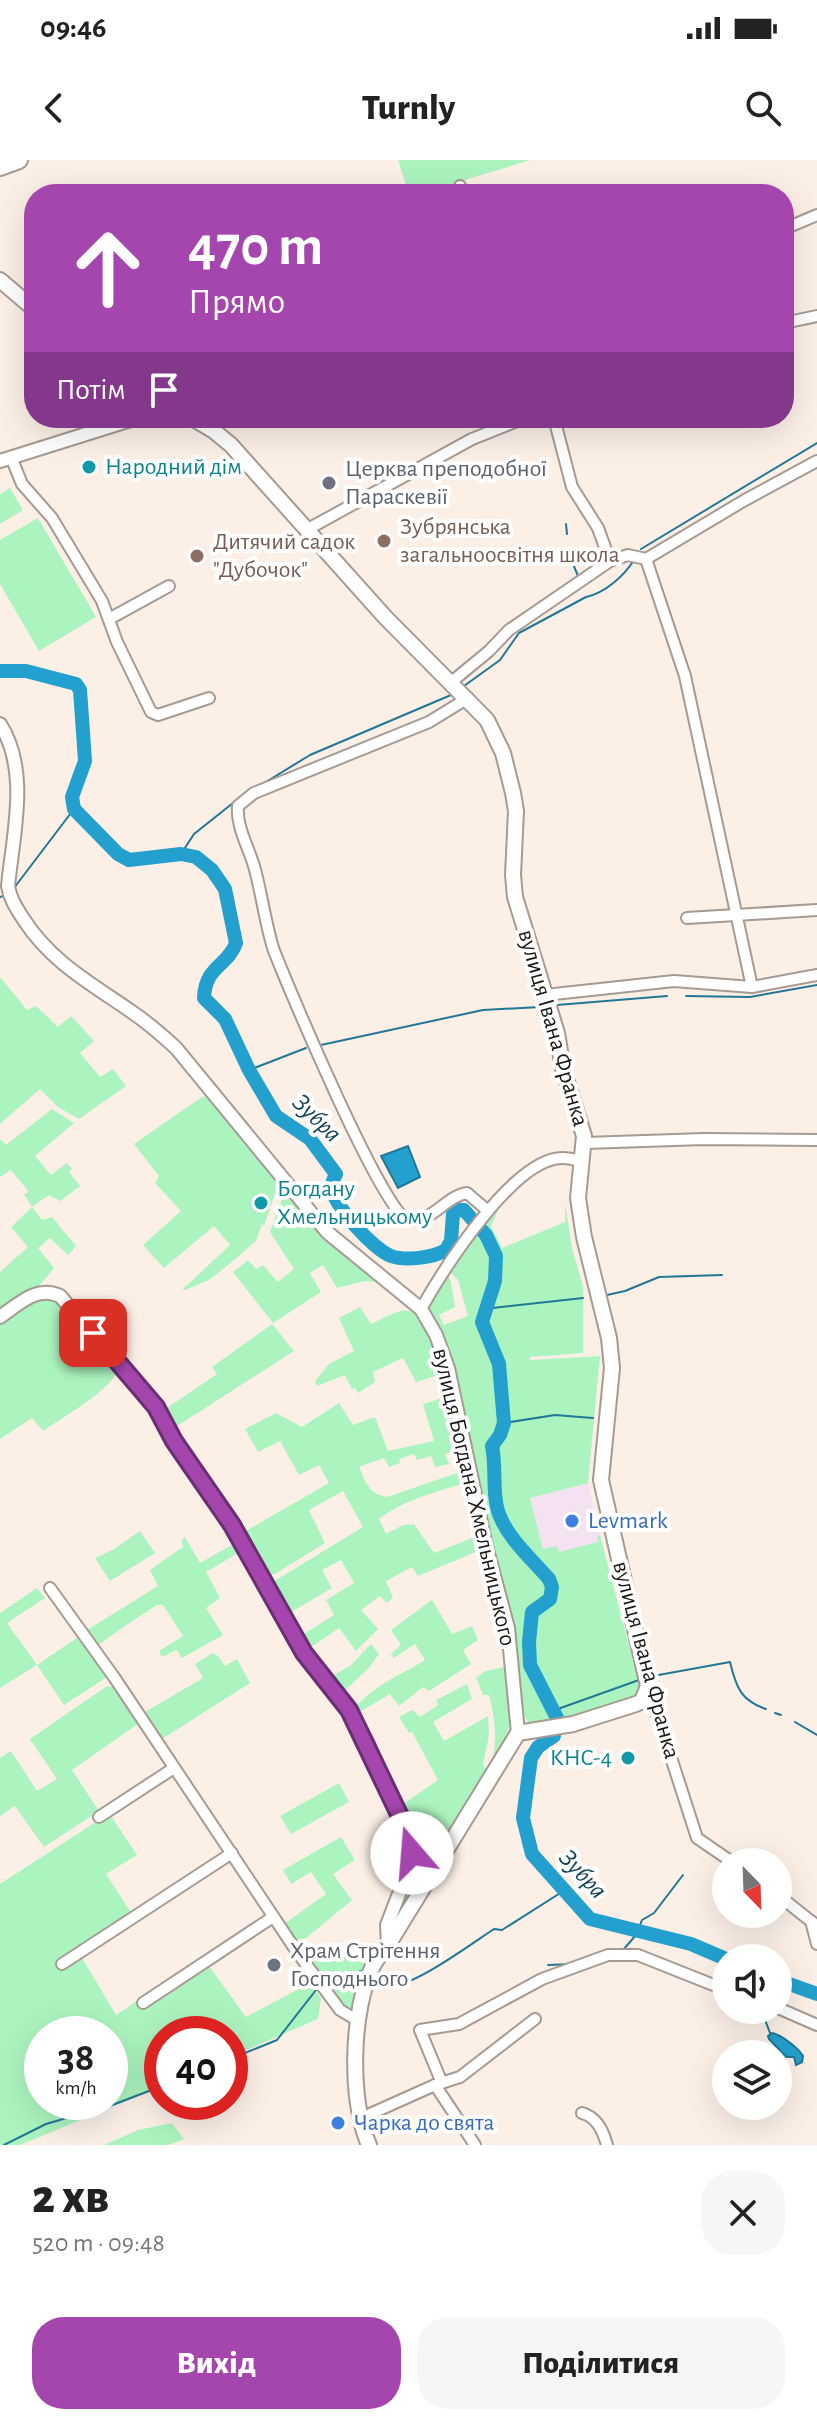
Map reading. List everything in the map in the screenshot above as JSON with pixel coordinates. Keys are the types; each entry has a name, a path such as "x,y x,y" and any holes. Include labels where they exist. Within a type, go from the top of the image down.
{"highway":[{"path":"0,167 19,160"}],"main road":[{"path":"0,280 24,300"},
{"name":"вулиця Івана Франка","path":"209,428 231,445 371,602 449,684 468,698 495,733 516,811 515,897 557,1033 563,1069 582,1124 585,1143 578,1189 581,1221 611,1354 612,1388 602,1468 603,1493 648,1686"},
{"path":"369,2145 359,2119 357,2020 373,1965 518,1733 565,1725 636,1704 642,1701 648,1686"}],"street":[{"path":"794,225 817,215"},
{"path":"794,321 817,316"},
{"path":"105,428 6,459 22,484 52,518 102,601 151,712 158,715 209,698"},
{"path":"308,529 472,439 500,428"},
{"path":"557,428 572,487 598,528 610,561"},
{"path":"449,684 509,630 610,561 628,555 646,559 817,461"},
{"path":"646,559 685,676 752,987"},
{"path":"109,619 169,586"},
{"path":"468,698 429,722 254,793 238,806 238,818 254,867 274,951 368,1164 401,1216 414,1220 422,1218 454,1197 467,1193 484,1215"},
{"name":"вулиця Богдана Хмельницького","path":"0,724 10,739 17,786 8,886 10,896 34,936 52,956 151,1025 176,1048 327,1232 421,1309 431,1323 448,1368 486,1546 508,1628 518,1733"},
{"path":"687,918 817,910"},
{"path":"545,995 674,981 752,987 817,975"},
{"path":"585,1143 704,1139 817,1140"},
{"path":"421,1309 444,1268 471,1231 535,1167 561,1157 581,1161"},
{"path":"0,1317 32,1295 50,1292 60,1296 156,1407 174,1441 232,1525 304,1653 349,1710 409,1835 411,1860 387,1925 388,1945"},
{"path":"50,1588 114,1677 273,1917 340,2010 357,2020"},
{"name":"вулиця Івана Франка","path":"648,1686 697,1838 712,1848"},
{"path":"99,1817 174,1768"},
{"path":"62,1964 232,1853"},
{"path":"792,1906 814,1923 817,1944"},
{"path":"143,2003 273,1917"},
{"path":"475,2145 438,2084 420,2030 459,2024 561,1970 608,1955 638,1955 712,1984"},
{"path":"792,2014 817,2025"},
{"path":"359,2119 460,2077 535,2019"},
{"path":"582,2113 597,2122 607,2145"}],"shaded area":[{"path":"588,1483 599,1542 559,1552 556,1546 543,1550 529,1498"}],"green space":[{"path":"398,160 530,160 452,184 406,184"},
{"path":"10,488 23,510 0,524 0,494"},
{"path":"38,518 96,617 39,651 0,584 0,540"},
{"path":"0,977 27,1010 36,1006 58,1027 71,1016 94,1041 80,1053 100,1077 113,1069 126,1086 79,1119 58,1107 40,1089 0,1124"},
{"path":"210,1096 278,1185 256,1241 209,1280 185,1290 230,1245 214,1226 164,1268 143,1245 181,1211 155,1183 159,1176 134,1144 202,1097"},
{"path":"52,1109 74,1123 35,1156 51,1175 67,1163 72,1168 69,1172 80,1186 60,1201 49,1195 32,1207 24,1194 29,1192 11,1170 0,1177 0,1139 6,1145"},
{"path":"285,1191 379,1279 378,1282 365,1281 337,1288 323,1265 310,1273 321,1292 273,1323 233,1272 248,1260 256,1269 263,1265 278,1282 294,1269 270,1232"},
{"path":"565,1203 572,1248 583,1286 583,1353 530,1357 530,1360 600,1356 588,1483 530,1498 543,1549 557,1546 559,1552 598,1542 597,1536 600,1535 641,1685 633,1698 622,1704 591,1714 535,1725 523,1715 512,1640 428,1304 445,1275 450,1278 455,1307 439,1315 444,1325 468,1316 458,1280 448,1270 496,1206 500,1206 491,1226 502,1248 565,1222"},
{"path":"32,1207 42,1220 52,1217 76,1246 68,1255 50,1238 38,1248 54,1268 38,1287 0,1311 0,1272 28,1247 11,1227"},
{"path":"41,1296 57,1299 118,1368 97,1394 43,1431 32,1418 0,1439 0,1322"},
{"path":"360,1307 371,1324 401,1311 411,1311 419,1316 431,1332 445,1373 416,1382 403,1358 373,1372 375,1382 358,1393 355,1388 352,1389 345,1375 317,1386 315,1381 329,1364 354,1351 339,1318"},
{"path":"272,1324 294,1351 174,1428 164,1410 217,1374 212,1367"},
{"path":"449,1396 464,1460 460,1461 457,1451 445,1454 449,1464 435,1467 431,1456 417,1460 414,1454 399,1459 400,1463 389,1467 384,1458 359,1467 372,1490 387,1497 460,1472 466,1473 468,1482 410,1501 379,1519 386,1534 403,1525 414,1524 434,1553 477,1536 474,1522 477,1521 483,1549 418,1576 412,1567 386,1581 393,1598 387,1603 380,1596 361,1610 378,1629 356,1651 339,1628 307,1650 299,1637 334,1615 326,1600 354,1583 341,1560 322,1570 332,1588 288,1614 271,1583 363,1527 343,1491 309,1510 325,1543 275,1574 266,1576 244,1532 329,1483 319,1465 299,1475 280,1441 258,1452 245,1429 276,1413 302,1427 339,1403 353,1425 375,1417 388,1451 434,1441 423,1404"},
{"path":"140,1531 155,1553 110,1581 95,1558"},
{"path":"185,1537 200,1563 235,1543 240,1552 206,1572 220,1598 206,1608 223,1635 182,1658 177,1650 162,1657 159,1651 183,1636 163,1605 157,1605 99,1645 87,1630 158,1586 150,1570 183,1547 181,1541"},
{"path":"37,1588 45,1598 7,1623 37,1665 0,1688 0,1613"},
{"path":"432,1600 452,1634 472,1626 478,1640 463,1650 471,1664 429,1691 423,1687 399,1706 390,1694 358,1713 355,1707 372,1692 425,1660 415,1644 394,1658 391,1654 401,1645 391,1630"},
{"path":"78,1637 107,1677 64,1705 37,1665"},
{"path":"371,1644 379,1654 343,1692 330,1677 351,1665"},
{"path":"213,1653 225,1666 237,1659 250,1683 162,1739 145,1712 203,1678 195,1664"},
{"path":"509,1666 512,1695 509,1728 491,1765 495,1739 493,1712 489,1695 483,1695 476,1678 486,1671"},
{"path":"467,1684 472,1699 433,1722 444,1741 488,1716 489,1735 483,1765 488,1771 398,1918 416,1848 414,1831 402,1805 438,1780 412,1732 409,1733 399,1717 412,1710 420,1717 438,1705 436,1700"},
{"path":"107,1686 113,1687 138,1724 72,1770 99,1811 44,1847 15,1806 0,1816 0,1758 11,1751 37,1791 57,1779 30,1739"},
{"path":"339,1783 349,1802 291,1834 280,1816"},
{"path":"105,1816 111,1816 137,1855 106,1874 132,1914 56,1962 61,1969 81,1956 116,2015 137,2001 143,2009 209,1966 245,2016 144,2016 144,2093 128,2100 128,2016 24,2016 24,2120 80,2120 20,2145 0,2145 0,1884"},
{"path":"341,1837 355,1860 333,1874 352,1900 299,1944 284,1924 326,1894 311,1872 291,1884 283,1870"},
{"path":"307,1949 365,1964 350,2010 343,2007 301,1951"},
{"path":"310,1983 321,1998 318,2019 248,2049 248,2016"},
{"path":"172,2123 184,2139 168,2145 104,2145 138,2130"}],"water":[{"path":"408,1146 420,1177 398,1188 381,1156"},
{"path":"772,2033 786,2040 770,2040 768,2036"},
{"path":"792,2045 803,2056 802,2062 796,2065"}],"waterway":[{"path":"641,549 817,443"},
{"path":"566,524 567,534"},
{"path":"464,686 500,660 519,633 607,588 634,560"},
{"path":"573,564 578,576"},
{"name":"Зубра","path":"0,671 26,671 76,684 80,690 85,761 72,797 74,809 118,854 129,860 181,854 196,857 212,870 225,889 236,943 208,979 204,998 225,1019 249,1070 276,1116 310,1139 336,1174 333,1193 354,1225 384,1252 404,1258 427,1257 446,1250 451,1241 453,1214 458,1210 464,1210 486,1235 496,1256 495,1281 482,1322 499,1364 504,1423 492,1446 496,1502 503,1524 549,1579 552,1587 550,1599 532,1612 530,1665 558,1720"},
{"path":"261,785 310,755 451,695"},
{"path":"181,854 194,834 238,799"},
{"path":"14,888 74,809"},
{"path":"686,996 750,997 817,985"},
{"path":"557,1005 667,996"},
{"path":"321,1045 483,1010 540,1007"},
{"path":"249,1070 306,1048"},
{"path":"607,1295 659,1277 722,1275"},
{"path":"484,1309 583,1298"},
{"path":"504,1423 555,1415 593,1418"},
{"path":"653,1676 730,1662 741,1692 751,1702 766,1709"},
{"path":"555,1710 639,1680"},
{"path":"775,1713 781,1715"},
{"path":"795,1722 817,1735"},
{"name":"Зубра","path":"554,1736 538,1747 531,1758 523,1818 532,1854 590,1919 691,1944 712,1953"},
{"path":"623,1950 636,1935 642,1920 654,1913 683,1875"},
{"path":"378,1978 395,1985 417,1978 494,1929 502,1930 565,1890"},
{"path":"548,1965 574,1964"},
{"path":"325,1980 362,1971"},
{"name":"Зубра","path":"792,1985 817,1994"},
{"path":"248,2052 277,2040 316,1990"},
{"path":"767,2024 770,2033"},
{"path":"4,2145 46,2124 144,2093"}],"place":[{"name":"Народний дім","path":"89,467"},
{"name":"Церква преподобної Параскевії","path":"329,483"},
{"name":"Зубрянська загальноосвітня школа","path":"384,541"},
{"name":"Дитячий садок \"Дубочок\"","path":"197,556"},
{"name":"Богдану Хмельницькому","path":"261,1203"},
{"name":"Levmark","path":"572,1521"},
{"name":"КНС-4","path":"628,1758"},
{"name":"Храм Стрітення Господнього","path":"274,1965"},
{"name":"Чарка до свята","path":"338,2123"}],"route":[{"path":"93,1333 156,1407 174,1441 232,1525 304,1653 349,1710 409,1835 412,1853"}]}
